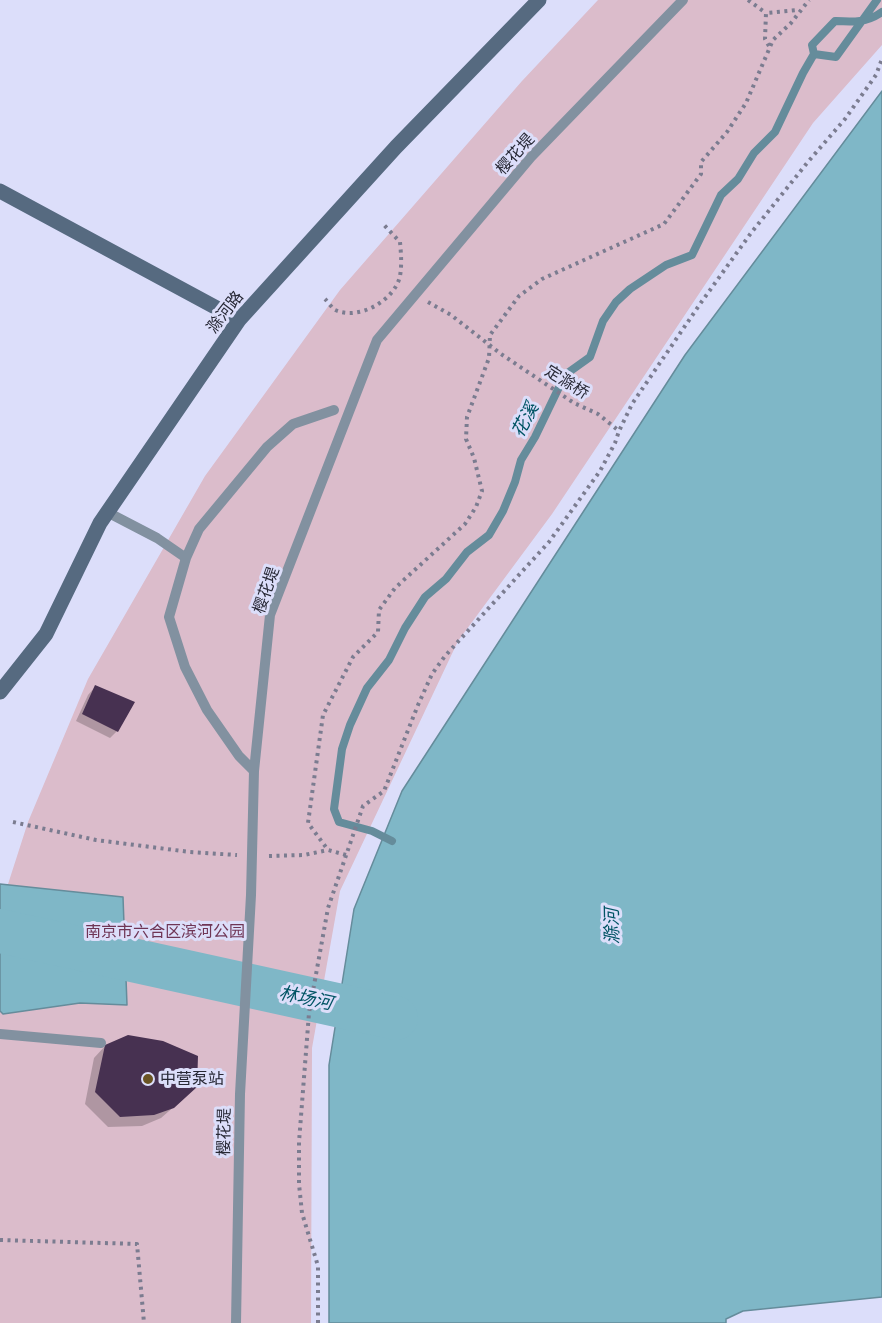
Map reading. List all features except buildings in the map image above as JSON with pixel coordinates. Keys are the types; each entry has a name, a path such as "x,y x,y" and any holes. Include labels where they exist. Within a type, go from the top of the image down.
{"street":[{"name":"滁河路","path":"0,692 46,634 100,523 239,320 396,147 539,0"},
{"path":"0,191 239,320"}],"lane":[{"name":"樱花堤","path":"236,1323 240,1094 251,895 254,771 270,615 377,340 531,157 684,0"},
{"path":"254,771 239,756 207,710 185,667 169,617 186,558 199,529 267,447 293,424 334,410"},
{"path":"107,512 157,538 186,558"},
{"path":"0,1034 102,1043"}],"path":[{"path":"748,0 766,13 799,9"},
{"path":"328,850 308,823 323,715 353,657 378,632 379,610 395,588 465,524 476,507 482,491 474,458 466,439 467,417 489,358 490,335 519,296 542,279 664,224 701,174 701,162 727,132 746,103 773,39 809,0"},
{"path":"766,13 765,39 770,47"},
{"path":"318,1323 318,1266 302,1213 299,1184 300,1131 309,1013 327,908 363,806 384,791 432,674 445,656 549,542 600,471 615,443 619,430 649,378 700,304 751,233 845,119 876,75 882,59"},
{"path":"325,299 335,309 347,312 361,311 381,303 393,291 400,277 400,242 384,225"},
{"path":"393,291 402,291"},
{"name":"定滁桥","path":"426,300 451,315 501,354 574,403 598,414 619,430"},
{"path":"13,822 96,840 190,852 239,855"},
{"path":"259,857 304,855 328,850 346,855"},
{"path":"0,1240 137,1244 144,1323"}],"green space":[{"name":"南京市六合区滨河公园","path":"598,0 882,0 882,45 813,123 552,514 458,641 340,891 312,1048 311,1323 0,1323 0,909 28,822 88,679 205,476 340,290 522,81"}],"water":[{"name":"滁河","path":"882,91 882,1297 743,1311 726,1319 726,1323 329,1323 329,1065 354,909 402,791 685,355"},
{"path":"0,884 123,897 127,1005 80,1003 3,1014 0,1011"}],"waterway":[{"name":"花溪","path":"392,841 372,831 339,822 334,809 342,749 367,688 389,660 405,628 425,597 446,579 467,552 489,535 503,511 521,460 535,437 562,381 569,372 590,357 603,321 616,302 630,289 666,265 692,255 721,195 738,179 754,153 775,132 814,54 836,57 877,0"},
{"path":"814,54 812,45 835,21 865,20 882,12"},
{"name":"林场河","path":"0,931 396,1018"}],"place":[{"name":"中营泵站","path":"148,1079"}]}
